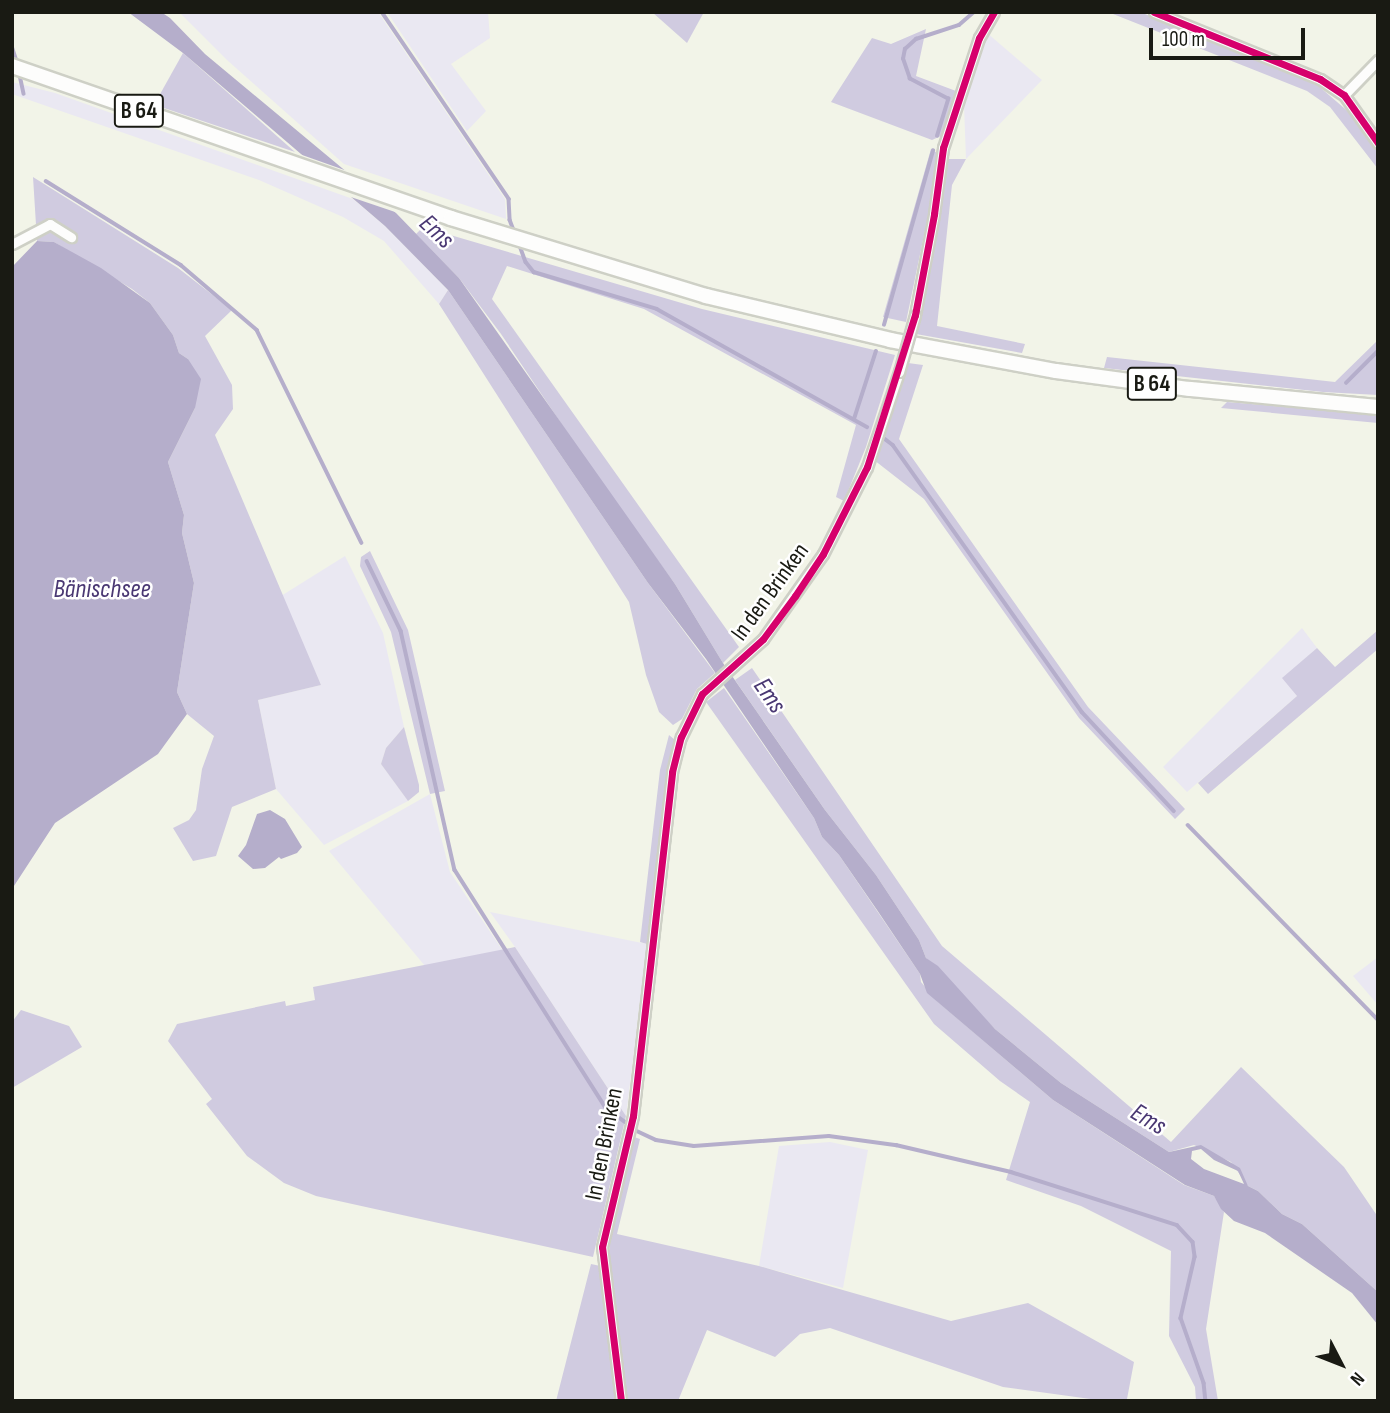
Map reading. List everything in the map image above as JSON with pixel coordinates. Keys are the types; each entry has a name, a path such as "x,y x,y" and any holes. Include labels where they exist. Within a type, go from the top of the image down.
{"main road":[{"name":"B 64","path":"12,66 507,237 706,296 940,349 1056,371 1163,386 1378,407"}],"street":[{"name":"In den Brinken","path":"621,1401 602,1247 633,1116 672,772 681,737 702,694 763,639 823,554 867,467 915,316 943,148 979,38 994,12"},
{"path":"1154,12 1320,79 1344,95 1378,143"},
{"path":"1344,95 1378,60"},
{"path":"12,244 50,225 71,237"}],"shaded area":[{"path":"179,12 378,12 505,199 506,219 344,164 227,60"},
{"path":"387,12 488,12 490,38 451,64 486,111 467,131"},
{"path":"652,12 704,12 687,43"},
{"path":"1108,12 1140,12 1315,83 1351,114 1378,151 1378,169 1330,107 1307,91"},
{"path":"926,29 916,76 956,91 941,136 932,140 831,102 872,38 891,44"},
{"path":"986,32 1042,80 966,159 964,105"},
{"path":"183,53 295,152 161,107 159,96"},
{"path":"12,82 55,93 353,199 385,226 448,290 439,304 384,241 343,217 259,180 12,94"},
{"path":"931,149 937,153 929,211 906,322 883,317"},
{"path":"947,159 966,159 952,185 937,326 1025,344 1022,353 916,334 940,216"},
{"path":"33,177 178,268 232,310 205,336 232,385 233,409 215,435 321,685 258,700 276,789 232,807 216,856 193,861 173,828 189,820 196,810 202,769 214,736 187,714 177,692 194,583 182,533 184,515 168,462 195,408 188,359 179,353 173,335 150,303 132,289 54,242 37,241"},
{"path":"423,227 702,309 895,355 866,447 844,501 836,497 856,425 644,309 507,266 492,299 739,647 723,663 675,584 600,481 501,334 459,278 416,234"},
{"path":"448,290 648,583 715,673 697,689 682,719 673,725 659,712 646,675 629,602 439,304"},
{"path":"1378,340 1378,395 1323,392 1104,368 1107,357 1335,382"},
{"path":"908,363 923,365 899,439 1088,707 1185,809 1175,819 1079,718 924,499 874,460"},
{"path":"1227,402 1378,415 1378,423 1221,408"},
{"path":"370,551 408,630 445,791 430,794 391,632 360,566 361,557"},
{"path":"345,556 383,633 404,727 386,748 381,764 408,801 324,845 276,789 258,700 321,685 281,596"},
{"path":"1302,628 1317,648 1283,678 1297,696 1187,792 1163,767"},
{"path":"1378,630 1378,649 1208,794 1198,783 1297,696 1282,678 1317,648 1335,667"},
{"path":"752,668 942,946 1171,1142 1241,1067 1344,1167 1378,1217 1378,1292 1302,1224 1282,1214 1258,1191 1248,1186 1231,1162 1194,1145 1169,1152 1061,1083 995,1029 926,958 919,940 876,875 825,810 735,680"},
{"path":"724,688 814,818 822,837 839,855 920,974 921,982 938,1002 1053,1100 1184,1185 1214,1196 1224,1212 1206,1329 1218,1401 1196,1401 1195,1387 1169,1336 1171,1251 1081,1206 1006,1180 1030,1102 1000,1081 934,1024 706,702"},
{"path":"404,727 419,785 419,792 408,801 381,764 386,748"},
{"path":"669,735 675,740 668,771 647,944 640,942 660,770"},
{"path":"430,794 450,872 503,951 425,966 329,851"},
{"path":"490,912 647,944 626,1116 515,947"},
{"path":"515,947 626,1116 593,1257 316,1196 284,1183 247,1156 206,1104 212,1099 168,1041 177,1024 285,1001 286,1006 315,1000 313,987"},
{"path":"1378,957 1378,1005 1353,976"},
{"path":"21,1010 69,1026 82,1047 12,1088 12,1022"},
{"path":"634,1137 640,1139 617,1234 759,1266 951,1321 1028,1303 1134,1362 1127,1399 1105,1401 1003,1387 830,1328 800,1334 775,1357 707,1330 678,1401 556,1401 591,1264 610,1268 610,1240"},
{"path":"830,1142 868,1150 843,1288 759,1266 779,1146"}],"water":[{"path":"128,12 161,12 170,18 205,54 396,213 459,278 675,584 723,663 825,810 876,875 919,940 926,958 938,966 995,1029 1061,1083 1169,1152 1201,1145 1240,1168 1248,1186 1258,1191 1282,1214 1302,1224 1378,1292 1378,1325 1352,1293 1265,1233 1234,1221 1221,1209 1214,1196 1185,1185 1053,1100 927,993 920,974 839,855 822,837 814,818 706,659 648,583 448,290 385,226 183,53","holes":["1201,1149 1214,1160 1238,1171 1244,1184 1204,1169 1191,1159 1192,1151"]},
{"name":"Bänischsee","path":"37,241 54,242 101,268 150,303 173,335 179,353 188,359 201,379 195,408 168,462 184,515 182,533 194,583 177,692 187,714 158,754 55,823 12,889 12,267"},
{"path":"270,810 285,819 302,847 297,853 281,859 279,857 265,868 253,869 238,856 246,845 257,814"}],"pier":[{"path":"288,150 350,172 401,214 339,193"}],"waterway":[{"path":"382,12 509,199 510,220 515,233"},
{"path":"937,136 948,99 910,79 903,59 905,49 916,39 959,25 974,12"},
{"path":"12,46 18,64"},
{"path":"20,75 24,94"},
{"path":"884,325 933,151"},
{"path":"46,181 181,265 257,330 362,543"},
{"path":"519,243 526,262 534,272 657,309 867,427"},
{"path":"854,419 876,351"},
{"path":"1346,383 1378,351"},
{"path":"885,439 893,445 1082,712 1174,811"},
{"path":"367,561 401,631 455,870 606,1108 625,1122"},
{"path":"1188,825 1378,1020"},
{"path":"637,1131 656,1140 694,1146 829,1136 896,1145 1011,1172 1177,1225 1193,1242 1195,1257 1181,1318 1204,1383 1206,1401"}],"cycle path":[{"path":"621,1401 602,1247 633,1116 672,772 681,737 702,694 763,639 795,596 823,554 867,467 915,315 943,148 979,38 994,12"},
{"path":"1154,12 1320,79 1344,95 1378,143"}],"water label":[{"name":"Ems","path":"436,232"},
{"name":"Ems","path":"769,696"},
{"name":"Ems","path":"1148,1120"}]}
